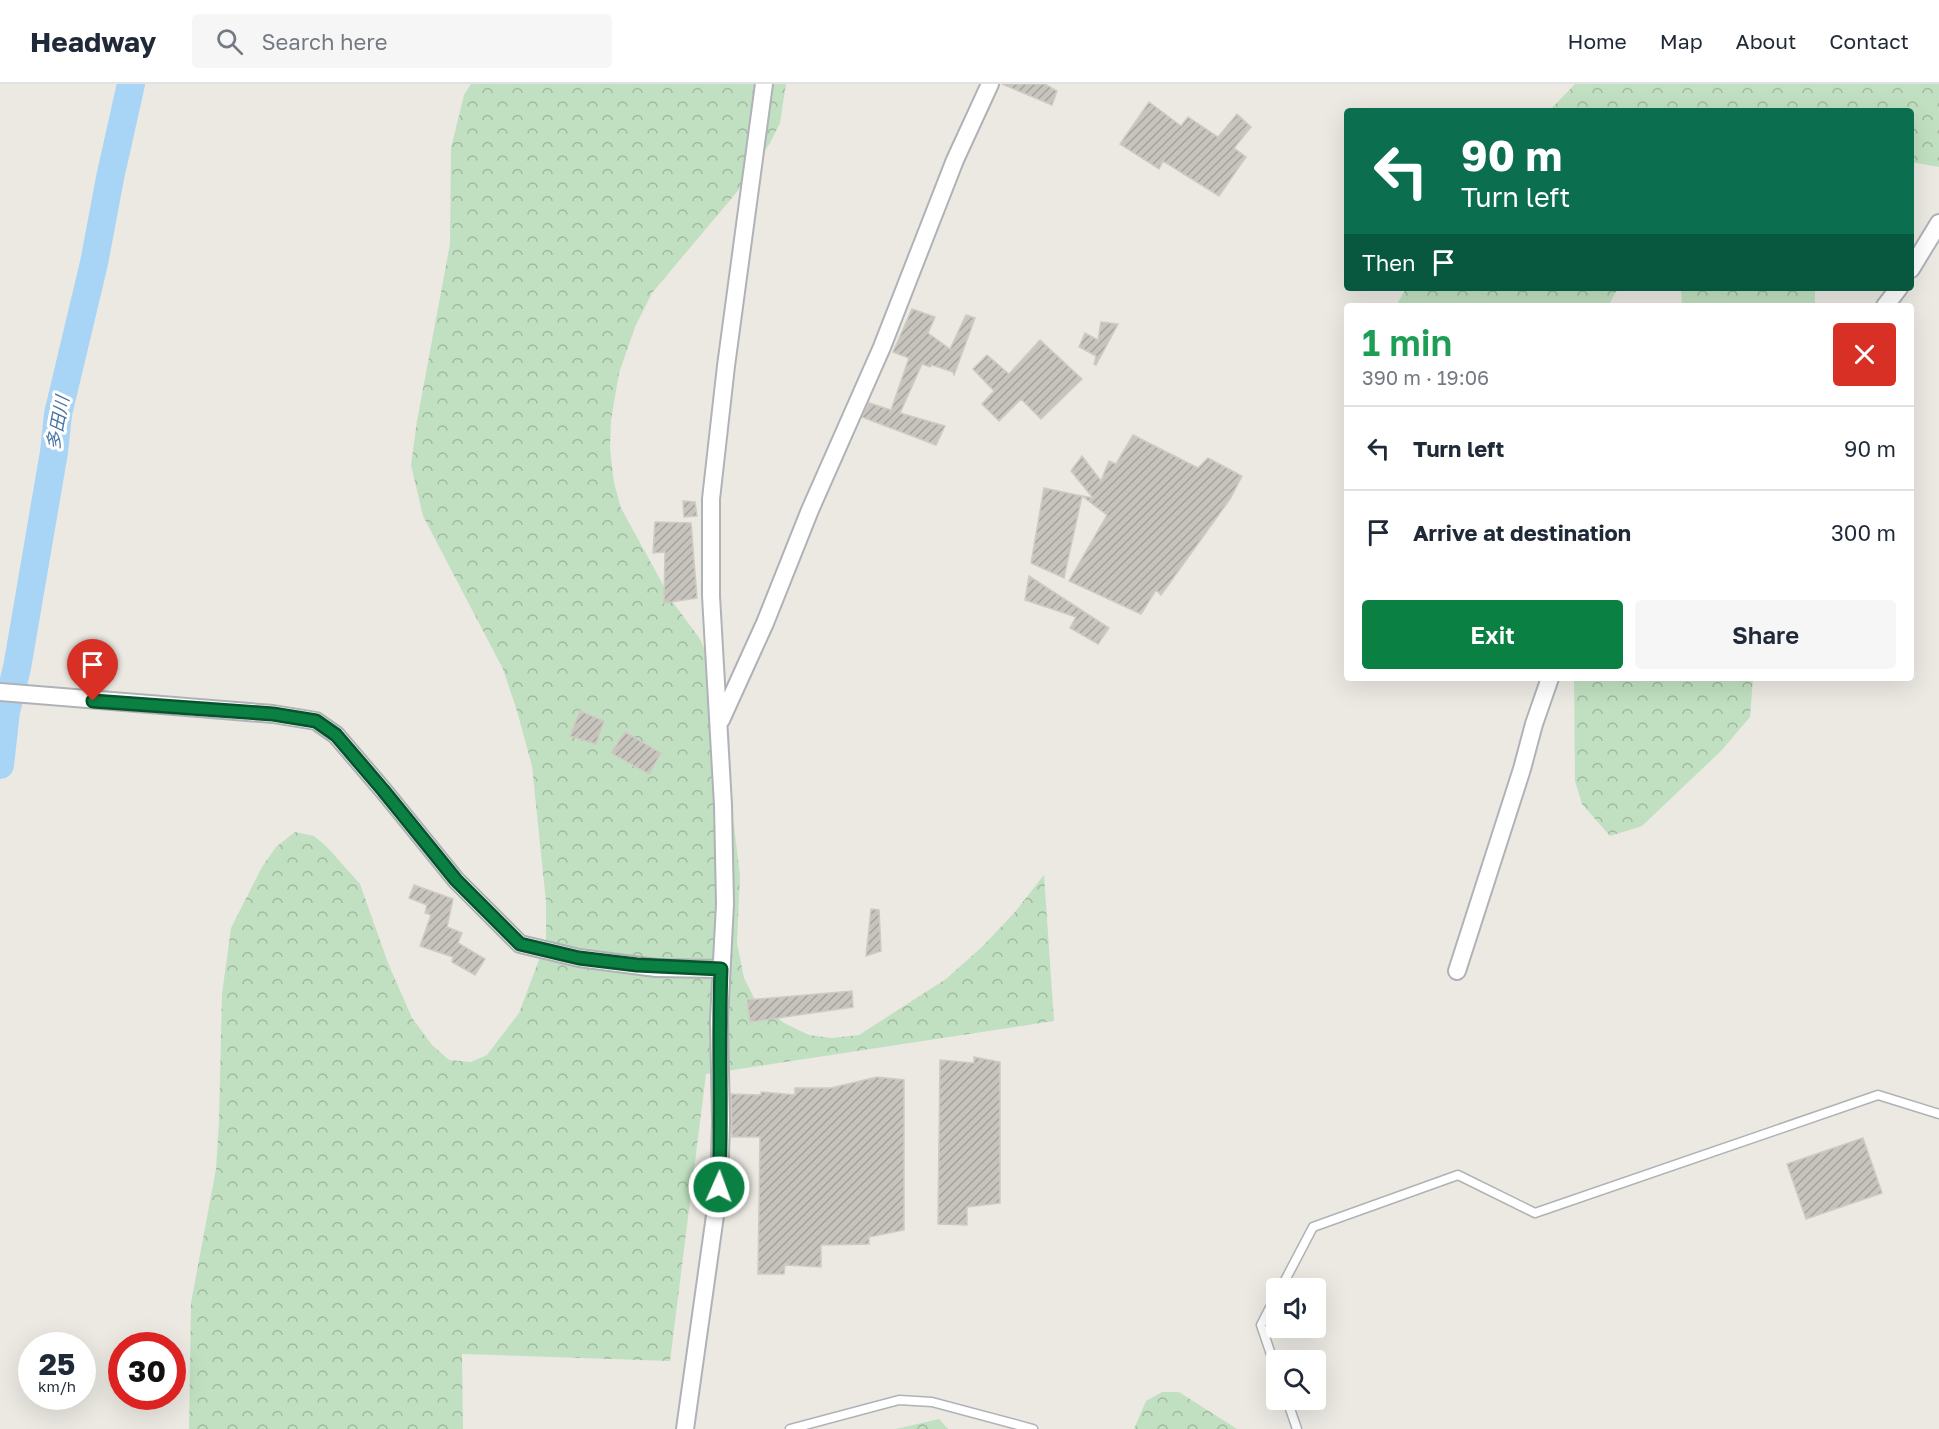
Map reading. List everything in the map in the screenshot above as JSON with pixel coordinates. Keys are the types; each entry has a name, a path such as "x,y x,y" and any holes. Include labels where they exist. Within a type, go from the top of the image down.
{"street":[{"path":"685,1429 719,1187 721,1122 718,1019 725,904 719,723 711,596 711,499 726,366 764,84"},
{"path":"719,723 765,623 810,510 882,347 955,160 990,84"},
{"path":"1914,264 1939,223"},
{"path":"1887,303 1897,291"},
{"path":"1458,971 1549,681"},
{"path":"0,693 273,714 316,721 336,735 456,880 520,944 579,958 656,968 721,969"}],"lane":[{"path":"1286,1278 1313,1227 1458,1176 1535,1213 1878,1095 1939,1114"},
{"path":"1266,1315 1261,1325 1269,1350"},
{"path":"790,1429 899,1400 932,1402 1033,1429"},
{"path":"1290,1410 1297,1429"}],"green space":[{"path":"471,84 786,84 780,123 770,143 736,193 652,293 635,327 619,373 611,420 610,448 614,483 621,508 672,601 700,639 714,672 729,732 731,800 740,876 737,943 744,978 755,1000 784,1023 809,1035 831,1038 859,1035 946,979 983,946 1015,912 1044,875 1054,1021 706,1074 670,1361 462,1354 463,1429 189,1429 191,1303 216,1169 222,994 231,928 262,867 276,847 295,832 314,836 360,884 388,963 412,1018 432,1045 449,1060 471,1062 487,1055 519,1013 546,941 546,902 532,766 517,711 503,669 423,516 411,465 450,244 451,148 464,95"},
{"path":"1575,84 1939,84 1939,167 1914,163 1914,108 1552,108"},
{"path":"1404,291 1616,291 1610,303 1398,303"},
{"path":"1681,291 1815,291 1815,303 1682,303"},
{"path":"1574,681 1753,681 1750,717 1721,751 1642,826 1610,836 1582,804 1575,781"},
{"path":"1162,1392 1179,1392 1237,1429 1134,1429 1146,1401"},
{"path":"939,1419 948,1429 896,1429"}],"building":[{"path":"1002,84 1045,84 1057,91 1052,105"},
{"path":"1149,102 1181,126 1188,117 1218,137 1237,114 1251,127 1234,148 1246,157 1219,196 1163,161 1159,169 1120,144"},
{"path":"912,309 935,317 928,333 950,349 966,315 975,318 954,375 953,372 922,364 900,413 945,426 936,445 862,417 869,403 891,410 909,358 893,352"},
{"path":"1101,322 1118,324 1096,365 1094,364 1096,356 1079,347 1085,333 1098,340"},
{"path":"1040,340 1082,379 1041,419 1021,399 999,421 982,404 994,391 973,369 987,355 1009,374"},
{"path":"1133,435 1198,468 1208,458 1242,476 1230,499 1161,595 1156,590 1141,614 1069,581 1107,515 1082,496 1093,498 1071,471 1082,456 1101,481 1109,461 1116,464"},
{"path":"1044,488 1082,496 1064,578 1031,563"},
{"path":"683,501 695,502 697,516 684,517"},
{"path":"655,522 691,523 697,598 664,603 665,552 653,553"},
{"path":"1029,576 1109,628 1098,644 1070,628 1076,617 1025,600"},
{"path":"580,711 604,721 596,744 570,736"},
{"path":"625,732 661,753 649,774 611,753"},
{"path":"414,885 453,899 447,927 462,933 458,943 485,959 475,975 452,962 453,957 420,946 431,915 425,913 427,905 409,898"},
{"path":"871,909 879,910 881,951 866,956"},
{"path":"852,991 853,1007 750,1022 747,1000"},
{"path":"974,1057 1000,1062 1000,1203 967,1207 967,1225 938,1224 940,1060 974,1063"},
{"path":"877,1077 904,1080 904,1230 869,1237 869,1244 821,1245 821,1267 785,1265 784,1274 758,1274 760,1137 732,1137 731,1094 761,1095 761,1092 795,1095 795,1088 831,1088"},
{"path":"1863,1138 1882,1193 1806,1219 1787,1164"}],"waterway":[{"name":"多田川","path":"0,765 6,711 17,668 54,452 58,414 94,263 131,84"}],"route":[{"path":"93,701 273,714 316,721 336,735 456,880 520,944 579,958 656,968 721,969 718,1019 721,1122 719,1187"}]}
